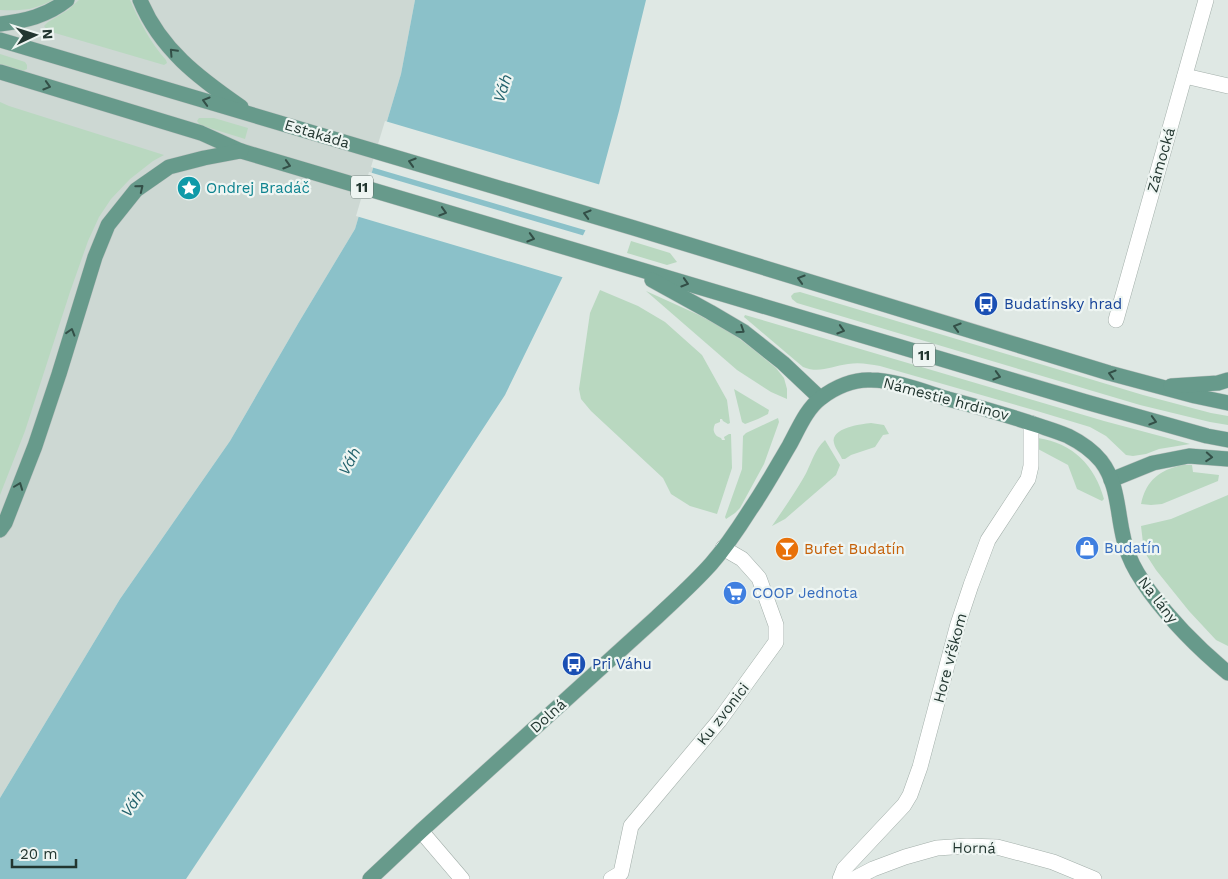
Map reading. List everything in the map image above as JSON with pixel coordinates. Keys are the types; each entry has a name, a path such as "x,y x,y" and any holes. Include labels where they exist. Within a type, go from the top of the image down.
{"main road":[{"path":"0,24 28,20 44,14 67,0"},
{"path":"140,0 159,36 174,54 207,84 252,115"},
{"name":"Estakáda","path":"0,40 634,228 1159,387"},
{"path":"0,72 202,133 241,151"},
{"path":"0,530 5,523 35,446 95,257 108,225 136,190 168,167 241,151"},
{"name":"11","path":"241,151 1076,400 1228,440"},
{"path":"622,264 744,332 783,363 820,398"},
{"name":"Námestie hrdinov","path":"723,548 751,510 806,415 820,398 846,384 860,380 898,384 1031,423 1067,436 1089,449 1102,462 1112,480"},
{"path":"1159,387 1218,383 1228,380"},
{"name":"11","path":"1159,387 1228,403"},
{"path":"1112,480 1153,463 1189,456 1228,459"},
{"name":"Na lány","path":"1112,480 1128,556 1139,577 1165,612 1200,650 1228,673"},
{"name":"Dolná","path":"370,879 657,617 710,565 723,548"}],"street":[{"name":"Zámocká","path":"1116,320 1206,0"},
{"path":"1185,76 1228,86"},
{"name":"Hore vŕškom","path":"840,879 844,869 904,805 910,796 920,767 958,624 971,584 988,540 1028,479 1032,466 1031,423"},
{"name":"Ku zvonici","path":"611,879 621,873 631,826 719,722 776,642 776,625 759,578 742,559 723,548"},
{"path":"421,831 462,879"},
{"name":"Horná","path":"854,879 873,869 905,857 937,848 967,846 997,848 1053,862 1094,879"}],"shaded area":[{"path":"0,0 415,0 401,74 355,229 230,441 120,599 0,798"}],"green space":[{"path":"0,0 53,0 33,8 0,10"},
{"path":"79,0 130,0 146,32 167,63 164,65 48,31 44,26 48,22 68,10"},
{"path":"0,54 25,62 27,69 23,71 0,64"},
{"path":"0,102 164,155 130,179 111,199 99,217 88,241 25,431 0,495"},
{"path":"199,118 214,118 248,128 245,139 200,125 197,121"},
{"path":"631,241 670,253 677,262 667,265 627,253"},
{"path":"600,290 638,306 665,322 702,355 727,400 730,423 728,424 720,419 720,422 714,426 714,431 722,440 725,440 724,437 731,434 732,468 717,514 690,506 671,494 663,478 591,411 581,399 579,389 590,313"},
{"path":"646,291 729,331 753,349 776,368 784,378 787,399 771,392 737,370"},
{"path":"800,292 1143,395 1228,416 1228,425 1140,405 797,303 791,296 794,293"},
{"path":"745,315 1104,421 1190,444 1159,449 1146,454 1126,455 1106,436 1090,427 880,366 856,363 820,370 809,369 803,367 744,317"},
{"path":"734,389 769,410 768,414 745,424 742,422"},
{"path":"778,418 779,422 764,464 740,508 726,519 725,517 742,469 743,436"},
{"path":"871,423 884,425 889,434 883,435 875,447 842,459 834,443 834,438 837,434 847,428"},
{"path":"1038,438 1062,445 1081,458 1095,476 1104,499 1102,501 1077,489 1068,465 1038,449"},
{"path":"825,440 840,465 836,475 785,519 772,526 800,483 815,453"},
{"path":"1182,465 1192,465 1193,472 1219,475 1218,481 1162,504 1141,504 1146,488 1155,477 1167,470"},
{"path":"1228,495 1228,646 1216,640 1189,611 1156,570 1147,556 1141,526 1171,519"}],"water":[{"name":"Váh","path":"415,0 646,0 619,111 588,225 505,395 186,879 0,879 0,798 120,599 230,441 355,229 401,74"}],"pier":[{"path":"385,121 601,185 588,231 371,167"},
{"path":"369,172 585,236 565,278 356,216"}],"place":[{"name":"Ondrej Bradáč","path":"189,188"},
{"name":"Budatínsky hrad","path":"986,304"},
{"name":"Budatín","path":"1087,548"},
{"name":"Bufet Budatín","path":"787,549"},
{"name":"COOP Jednota","path":"735,593"},
{"name":"Pri Váhu","path":"574,664"}]}
